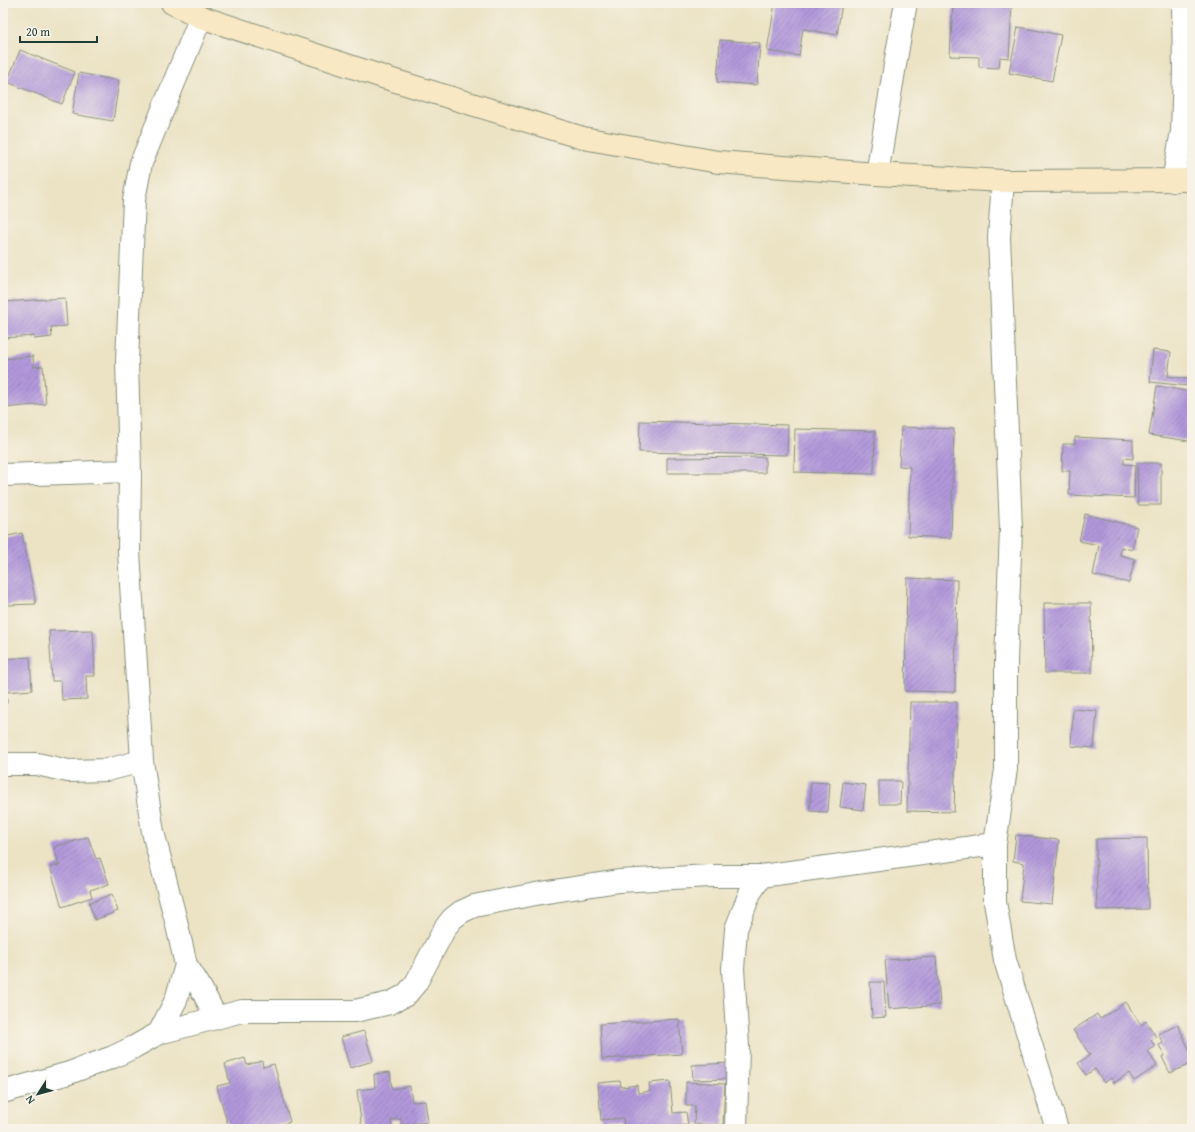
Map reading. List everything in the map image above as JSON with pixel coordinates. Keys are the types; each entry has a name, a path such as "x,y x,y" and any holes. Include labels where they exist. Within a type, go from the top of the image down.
{"main road":[{"path":"172,3 201,17 386,78 583,138 718,162 877,174 1003,181 1182,180"}],"street":[{"path":"877,174 906,3"},
{"path":"1182,180 1184,71 1183,3"},
{"path":"201,17 141,163 134,200 127,361 130,471 129,552 142,761 153,832 186,965 204,992 216,1018"},
{"path":"1003,181 999,237 1011,529 1006,661 1006,769 995,844 995,902 1005,960 1056,1129"},
{"path":"3,475 130,471"},
{"path":"3,764 37,764 68,771 107,770 142,761"},
{"path":"3,1092 69,1073 113,1057 159,1033 242,1011 355,1011 390,1003 406,995 416,983 445,928 452,919 461,912 474,906 541,893 619,882 710,876 761,876 995,844"},
{"path":"736,1129 738,1046 733,970 736,929 750,893 761,876"},
{"path":"159,1033 176,1000 186,965"}],"building":[{"path":"775,3 842,3 837,35 803,29 799,56 767,51"},
{"path":"953,3 1012,4 1009,58 1000,57 999,68 979,67 979,57 950,56"},
{"path":"1018,27 1061,35 1052,81 1009,73"},
{"path":"720,40 760,43 757,85 717,82"},
{"path":"20,50 75,72 62,104 7,82"},
{"path":"79,73 119,81 113,121 72,114"},
{"path":"65,298 67,326 51,327 52,337 34,339 34,336 3,338 3,302"},
{"path":"1153,350 1171,352 1168,376 1189,379 1188,386 1150,382"},
{"path":"33,356 34,367 43,366 46,404 3,408 3,359"},
{"path":"1157,386 1192,392 1192,419 1189,441 1149,435"},
{"path":"640,421 788,425 787,455 639,452"},
{"path":"901,427 954,429 951,538 908,536 910,467 899,466"},
{"path":"795,429 875,431 874,474 794,472"},
{"path":"1075,437 1133,440 1133,459 1124,458 1124,464 1135,465 1134,498 1069,495 1070,471 1062,471 1063,444 1075,444"},
{"path":"765,457 765,473 667,473 667,458"},
{"path":"1137,463 1161,463 1161,505 1138,505"},
{"path":"1085,514 1137,527 1132,550 1121,547 1120,555 1135,559 1129,583 1093,575 1099,545 1079,541"},
{"path":"22,533 36,604 6,605 3,585 3,537"},
{"path":"907,578 957,580 955,692 905,691"},
{"path":"1044,603 1091,603 1092,673 1045,673"},
{"path":"93,630 95,676 86,676 87,699 62,700 61,681 52,681 49,631"},
{"path":"30,657 32,690 6,692 7,703 3,704 3,659"},
{"path":"910,702 957,702 954,812 907,811"},
{"path":"1073,709 1097,711 1094,748 1071,746"},
{"path":"879,781 901,781 900,804 879,804"},
{"path":"811,782 830,783 828,812 810,811"},
{"path":"843,782 866,785 863,810 840,807"},
{"path":"1016,835 1059,840 1052,904 1020,901 1024,863 1013,861"},
{"path":"88,837 96,859 100,858 109,884 90,890 92,897 62,907 50,867 59,865 54,847"},
{"path":"1147,838 1148,909 1097,910 1096,839"},
{"path":"112,894 118,911 95,920 89,903"},
{"path":"936,957 940,1005 889,1009 885,960"},
{"path":"870,982 884,982 886,1017 872,1018"},
{"path":"1126,1002 1141,1025 1146,1021 1156,1037 1151,1040 1155,1047 1148,1051 1157,1066 1134,1081 1129,1073 1114,1083 1111,1078 1104,1083 1095,1069 1086,1075 1078,1063 1090,1055 1073,1030 1097,1014 1100,1019"},
{"path":"679,1019 682,1054 602,1059 600,1024"},
{"path":"1178,1025 1192,1056 1192,1063 1170,1073 1162,1057 1164,1056 1159,1045 1163,1043 1158,1034"},
{"path":"364,1031 373,1061 350,1068 341,1037"},
{"path":"245,1058 247,1065 262,1061 263,1067 274,1064 290,1122 276,1126 277,1129 229,1129 217,1086 230,1083 225,1064"},
{"path":"730,1063 731,1079 693,1080 692,1065"},
{"path":"390,1072 392,1089 410,1086 412,1102 425,1101 428,1122 401,1125 401,1119 391,1120 392,1129 362,1129 357,1090 375,1088 374,1074"},
{"path":"620,1081 621,1087 637,1085 638,1093 650,1091 649,1083 670,1081 673,1113 686,1112 688,1125 624,1129 623,1118 601,1120 598,1083"},
{"path":"686,1082 725,1084 723,1125 694,1124 695,1106 686,1106"}]}
